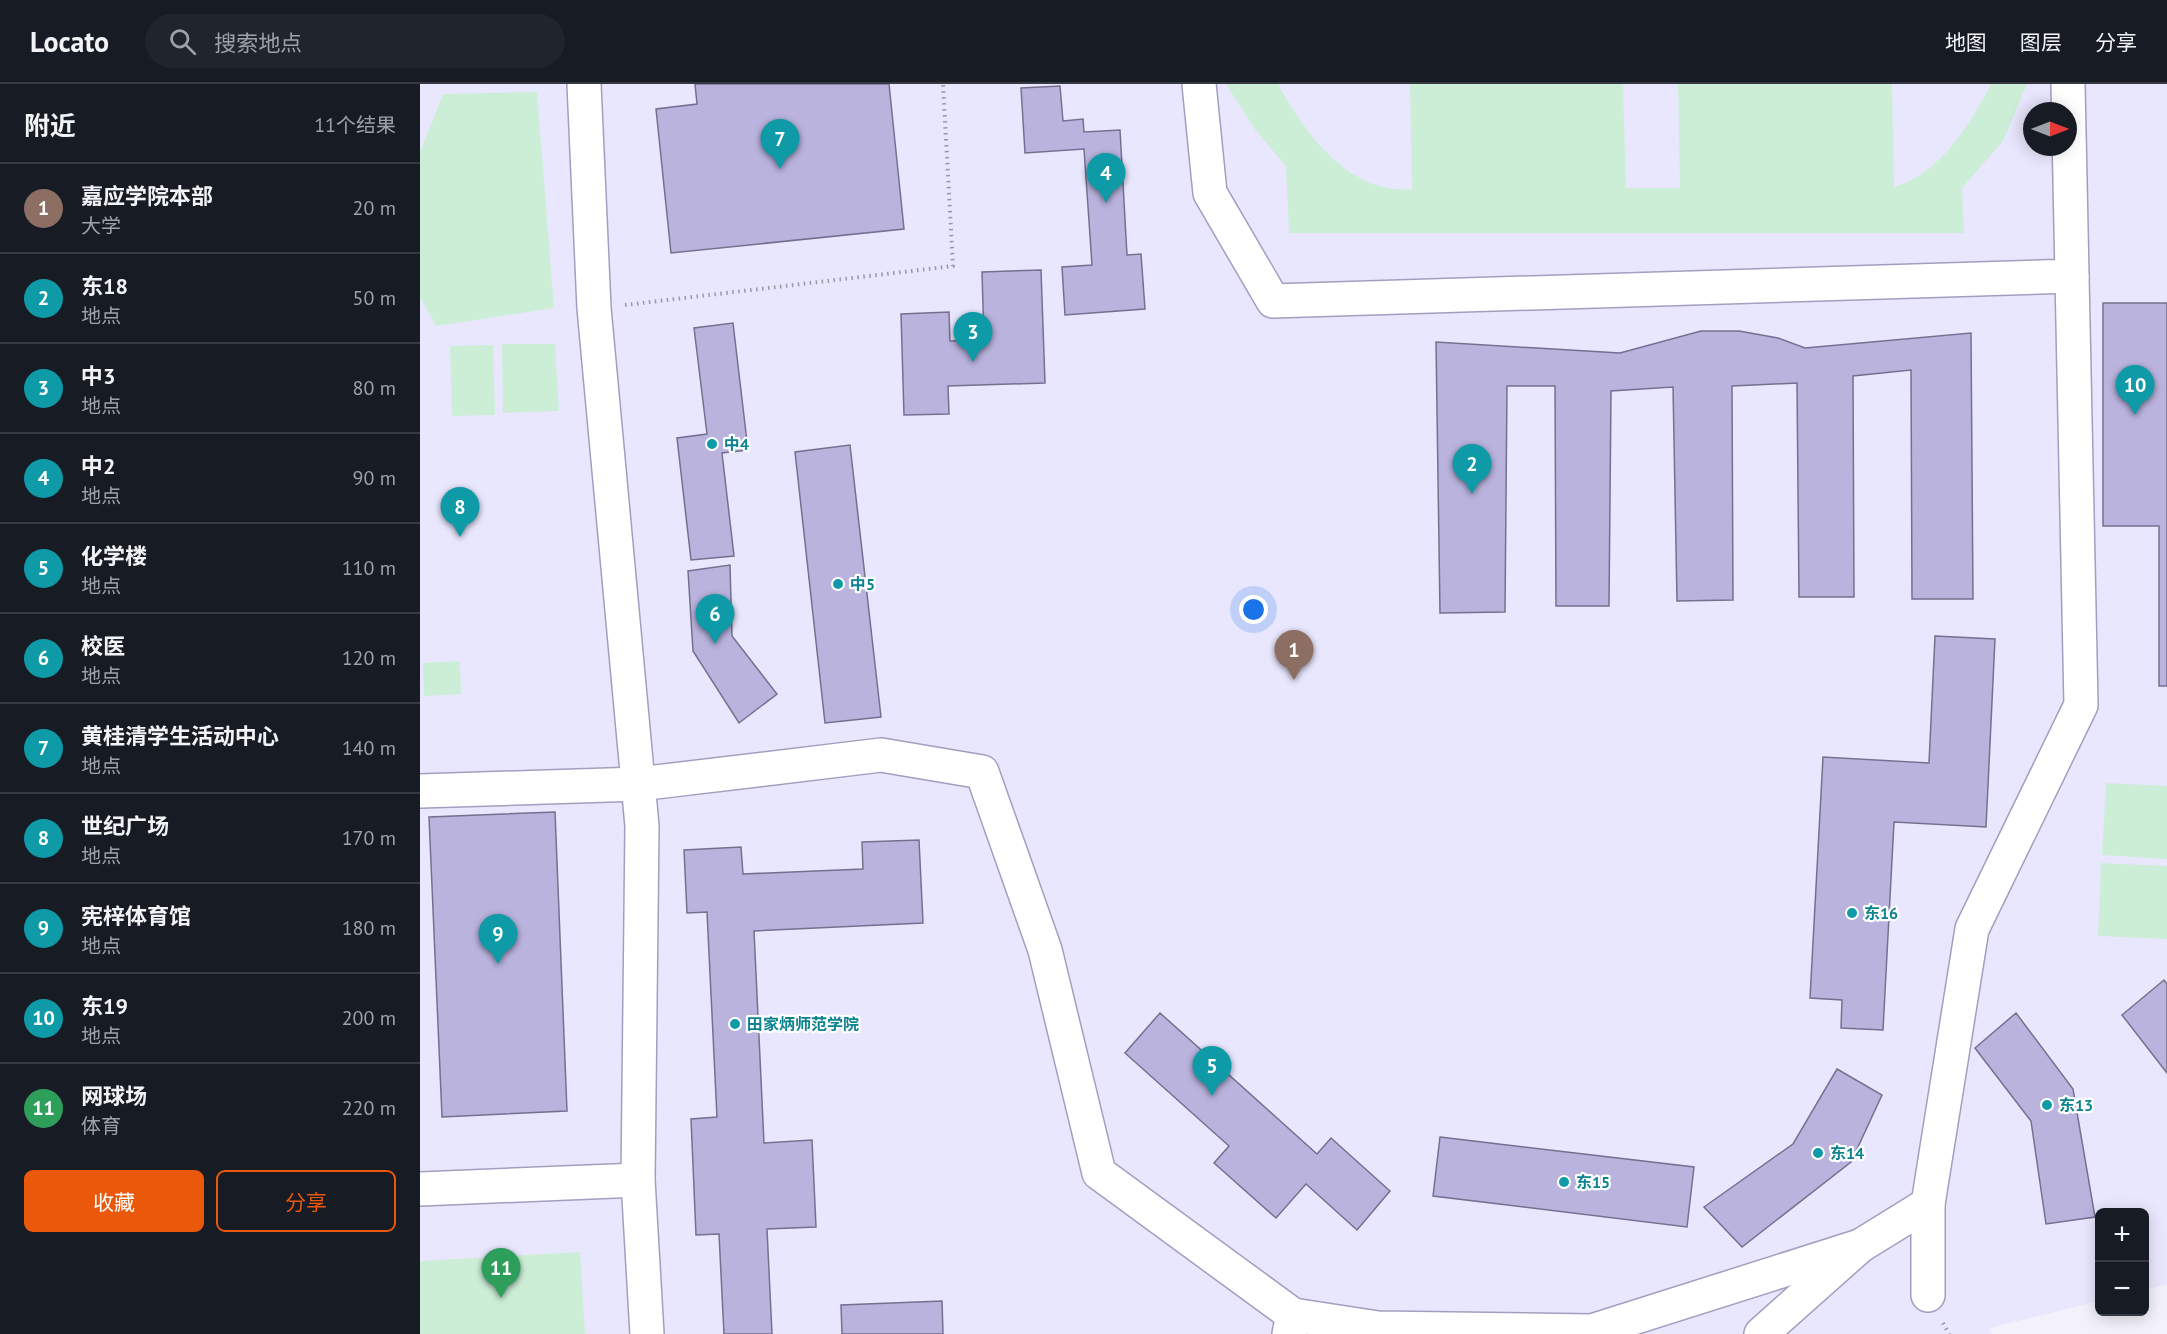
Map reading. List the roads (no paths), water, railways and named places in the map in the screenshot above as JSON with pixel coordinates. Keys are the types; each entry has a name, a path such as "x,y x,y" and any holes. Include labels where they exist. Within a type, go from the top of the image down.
{"lane":[{"path":"584,84 594,308 642,826 638,1180 647,1334"},
{"path":"1199,84 1210,193 1273,300 2072,276"},
{"path":"1928,1295 1928,1204 1972,929 2080,705 2068,84"},
{"path":"420,791 639,784 880,754 982,772 1045,950 1099,1173 1291,1324 1377,1331 1592,1331 1860,1246"},
{"path":"420,1189 638,1180"},
{"path":"1761,1334 1860,1246 1928,1204"}],"place":[{"name":"黄桂清学生活动中心","path":"780,169"},
{"name":"中2","path":"1106,203"},
{"name":"中3","path":"973,362"},
{"name":"东19","path":"2135,415"},
{"name":"中4","path":"712,444"},
{"name":"东18","path":"1472,494"},
{"name":"世纪广场","path":"460,537"},
{"name":"中5","path":"838,584"},
{"name":"校医","path":"715,644"},
{"name":"嘉应学院本部","path":"1294,680"},
{"name":"东16","path":"1852,913"},
{"name":"宪梓体育馆","path":"498,964"},
{"name":"田家炳师范学院","path":"735,1024"},
{"name":"化学楼","path":"1212,1096"},
{"name":"东13","path":"2047,1105"},
{"name":"东14","path":"1818,1153"},
{"name":"东15","path":"1564,1182"},
{"name":"网球场","path":"501,1298"}]}
